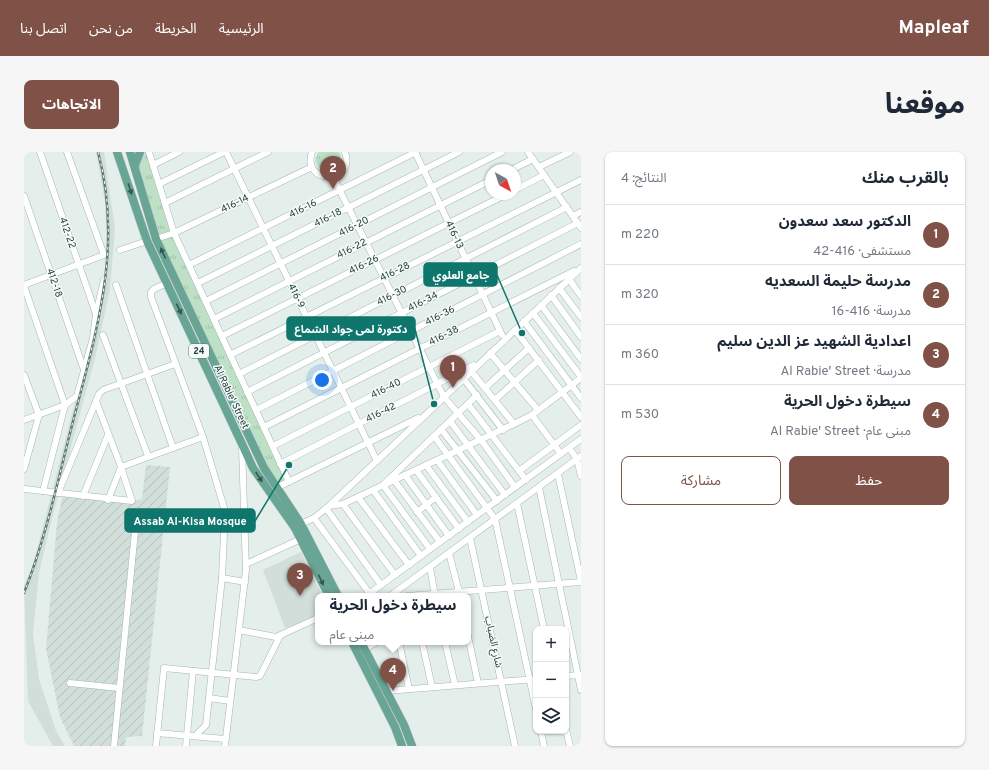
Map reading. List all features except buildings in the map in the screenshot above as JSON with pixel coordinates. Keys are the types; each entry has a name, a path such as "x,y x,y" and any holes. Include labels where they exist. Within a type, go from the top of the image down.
{"main road":[{"name":"Al Rabie' Street","path":"131,152 156,239 264,468 301,524 336,593"},
{"path":"135,166 140,152"},
{"name":"Al Rabie' Street","path":"118,155 147,241 253,468 289,518 328,593"},
{"path":"354,645 395,727 402,746"},
{"path":"364,649 404,725 412,746"},
{"path":"364,649 372,673 401,729 407,746"}],"street":[{"name":"412-22","path":"40,152 96,314"},
{"path":"43,491 65,405 24,285 104,255 67,152"},
{"path":"118,155 131,152"},
{"path":"149,152 174,233 289,482"},
{"path":"153,165 179,152"},
{"path":"159,184 225,152"},
{"name":"416-9","path":"225,152 377,461"},
{"path":"165,203 268,152"},
{"path":"312,152 310,162 312,167 323,177 333,177 342,171 347,161 345,152"},
{"name":"416-13","path":"415,152 504,340"},
{"name":"416-16","path":"189,265 415,152"},
{"name":"416-18","path":"198,284 459,152"},
{"name":"416-20","path":"206,301 502,152"},
{"path":"528,152 580,225"},
{"path":"539,167 570,152"},
{"path":"521,165 533,159"},
{"name":"416-14","path":"156,239 174,233 312,167"},
{"path":"521,187 544,175"},
{"path":"333,177 444,397 459,412 515,487"},
{"name":"416-28","path":"230,355 581,180"},
{"name":"416-22","path":"214,319 485,183"},
{"name":"412-18","path":"24,196 84,370"},
{"name":"416-26","path":"222,336 495,200"},
{"name":"416-30","path":"239,374 567,207"},
{"path":"573,216 581,212"},
{"name":"416-34","path":"248,392 474,276 580,225"},
{"path":"120,250 147,241"},
{"name":"416-36","path":"256,410 581,244"},
{"path":"579,269 581,278"},
{"path":"301,524 314,518 328,507 424,414 444,397 579,269"},
{"name":"416-38","path":"264,427 579,269"},
{"path":"569,279 581,296"},
{"path":"24,420 65,405 78,394 93,338 96,314 104,280"},
{"path":"167,284 154,289 151,292 151,297 203,437 226,517 222,578 206,725 195,736"},
{"path":"116,285 173,448"},
{"path":"559,288 581,317"},
{"path":"551,295 581,337"},
{"path":"541,305 581,359"},
{"path":"328,507 343,504 503,430 538,410 581,378 533,313"},
{"path":"524,321 581,398"},
{"path":"515,330 581,417"},
{"name":"416-40","path":"273,446 500,331"},
{"path":"103,335 148,456"},
{"path":"486,387 529,348"},
{"path":"490,353 516,381 538,410"},
{"path":"496,399 539,360"},
{"name":"416-42","path":"280,464 481,362"},
{"path":"58,493 99,394 103,390 175,364"},
{"path":"471,371 496,399 514,424"},
{"path":"24,375 39,414 24,469"},
{"path":"463,378 503,430"},
{"path":"383,485 477,395"},
{"path":"24,489 108,500 132,501 96,401"},
{"path":"468,404 526,480"},
{"path":"276,488 424,414"},
{"path":"532,414 561,454"},
{"path":"450,420 505,495"},
{"path":"519,471 581,426"},
{"path":"441,429 459,450 497,501"},
{"path":"83,496 108,435"},
{"path":"387,691 533,679 510,588 495,519 434,436"},
{"path":"108,500 121,467 203,437"},
{"path":"224,746 245,582 246,564 242,444 249,437"},
{"path":"371,593 581,439"},
{"path":"569,448 579,458 581,476"},
{"path":"394,593 579,458"},
{"path":"437,460 477,515"},
{"path":"426,465 468,522"},
{"path":"416,470 458,529"},
{"path":"464,593 481,590 581,581 558,474"},
{"path":"405,475 449,536"},
{"path":"394,480 440,542"},
{"path":"383,485 430,549"},
{"path":"539,487 580,675 581,690"},
{"path":"373,490 421,556"},
{"path":"358,496 409,565"},
{"path":"417,512 436,497"},
{"path":"517,503 543,626"},
{"path":"343,504 395,575"},
{"path":"328,507 381,585"},
{"path":"427,525 445,510"},
{"path":"114,746 137,511"},
{"path":"226,517 245,523"},
{"path":"314,518 367,593"},
{"name":"شارع الضباب","path":"470,538 516,746"},
{"path":"246,564 301,539"},
{"path":"449,553 459,593"},
{"path":"430,567 434,593"},
{"path":"222,578 245,582"},
{"path":"239,630 271,637 280,636 315,619"},
{"path":"156,746 164,668 256,677 260,676 280,636"},
{"path":"400,645 409,689"},
{"path":"423,645 432,687"},
{"path":"446,645 455,685"},
{"path":"470,645 478,684"},
{"path":"186,746 193,671"},
{"path":"569,676 580,675"},
{"path":"70,683 119,688"},
{"path":"209,698 230,701"},
{"path":"157,733 225,739"},
{"path":"542,734 544,746"},
{"path":"567,734 570,746"}],"shaded area":[{"path":"96,152 104,152 115,229 110,289 95,358 54,510 39,573 33,634 39,679 56,731 65,746 53,746 28,701 24,586 33,565 96,320 105,277 107,246 105,202"},
{"path":"146,465 170,467 142,736 126,737 125,746 74,746 60,717 46,649 57,523 63,494 132,501 142,499"},
{"path":"301,552 322,593 315,593 315,618 285,628 263,570"}],"green space":[{"path":"141,152 148,152 172,231 288,482 277,486 158,237 137,166"},
{"path":"318,152 339,152 341,161 339,166 332,172 321,171 315,161"}],"railway":[{"path":"24,593 38,555 49,516 96,331 103,296 107,261 108,225 105,189 98,152"}],"place":[{"name":"مدرسة حليمة السعديه","path":"333,189"},
{"name":"جامع العلوي","path":"522,333"},
{"name":"الدكتور سعد سعدون","path":"453,388"},
{"name":"دكتورة لمى جواد الشماع","path":"434,404"},
{"name":"Assab Al-Kisa Mosque","path":"289,465"},
{"name":"اعدادية الشهيد عز الدين سليم","path":"300,596"},
{"name":"سيطرة دخول الحرية","path":"393,691"}]}
